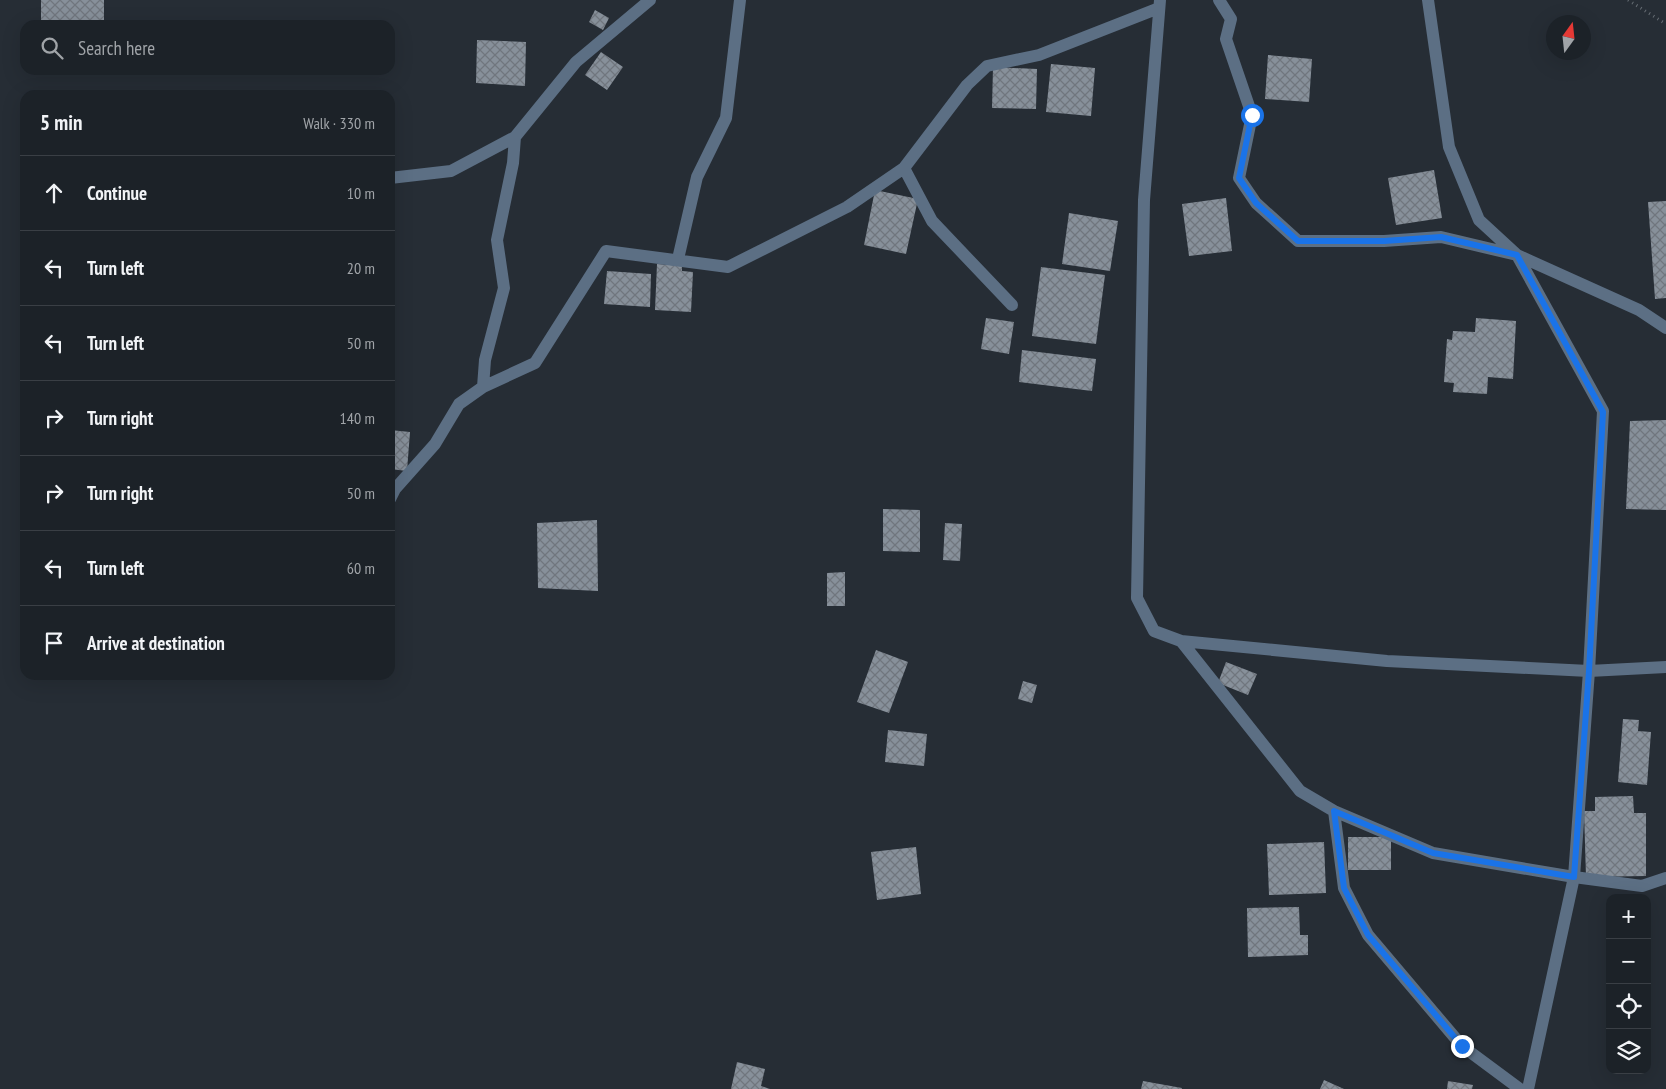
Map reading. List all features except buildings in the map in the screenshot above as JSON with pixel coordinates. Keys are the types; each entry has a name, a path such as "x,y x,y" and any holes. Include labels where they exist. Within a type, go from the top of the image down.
{"street":[{"path":"395,177 452,171 515,136 576,62 650,0"},
{"path":"678,259 697,177 726,118 740,0"},
{"path":"1219,0 1231,19 1226,39 1252,115 1239,178 1256,203 1298,241 1384,241 1441,237 1517,255 1639,310 1666,328"},
{"path":"1428,0 1449,148 1478,220 1517,255 1603,412 1589,671 1574,877 1528,1089"},
{"path":"395,489 435,444 459,404 483,387 535,363 606,251 728,267 847,207 904,168 966,85 987,66 1039,55 1159,4 1144,200 1136,598 1154,631 1181,642 1387,661 1589,671 1666,667"},
{"path":"483,387 485,360 504,288 497,240 513,163 515,136"},
{"path":"904,168 932,221 1012,305"},
{"path":"1181,642 1300,791 1334,811 1433,853 1574,877 1642,886 1666,878"},
{"path":"1334,811 1344,888 1368,935 1462,1046 1520,1089"}],"path":[{"path":"1628,0 1666,24"}],"route":[{"path":"1252,115 1239,178 1256,203 1298,241 1384,241 1441,237 1517,255 1603,412 1589,671 1574,877 1433,853 1334,811 1344,888 1368,935 1462,1046"}]}
